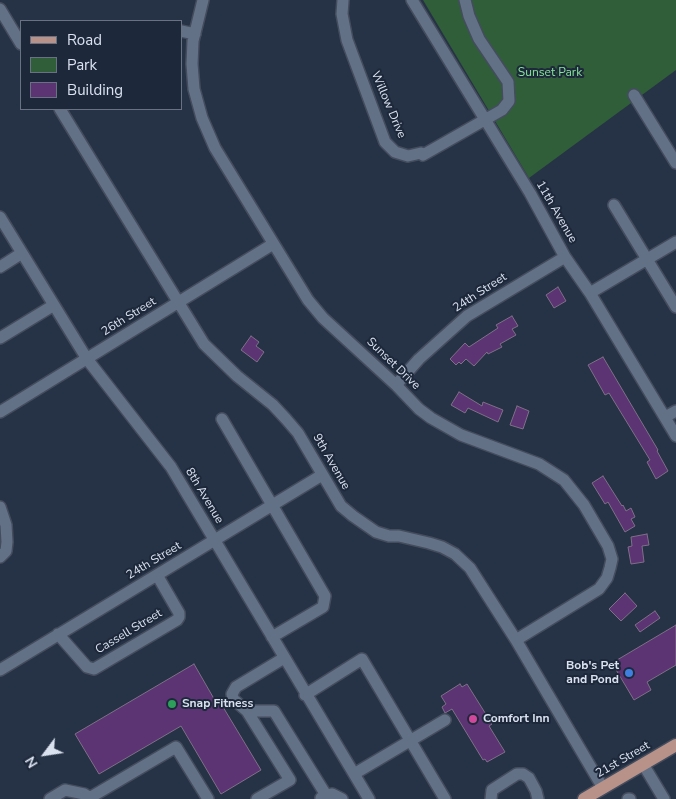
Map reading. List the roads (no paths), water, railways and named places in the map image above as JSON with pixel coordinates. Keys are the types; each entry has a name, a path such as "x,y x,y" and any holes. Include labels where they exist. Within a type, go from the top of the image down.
{"main road":[{"name":"21st Street","path":"584,799 676,745"}],"street":[{"name":"Sunset Drive","path":"202,0 195,34 192,64 194,89 202,118 215,148 308,300 323,318 396,385 419,409 431,418 461,435 539,464 564,480 584,504 608,546 612,559 608,578 599,590 516,640"},
{"name":"Willow Drive","path":"343,0 342,14 346,40 385,142 389,148 401,155 415,156 421,153 424,154 485,121 502,110 509,101 508,82 479,39 469,16 465,0"},
{"name":"11th Avenue","path":"412,0 530,193 565,256 590,293 676,436"},
{"path":"0,9 20,42"},
{"path":"182,31 195,34"},
{"path":"634,95 676,164"},
{"name":"9th Avenue","path":"61,110 204,344 237,376 273,405 298,433 341,506 364,525 389,536 400,536 442,547 460,558 470,568 516,640 603,788"},
{"path":"614,204 676,307"},
{"name":"8th Avenue","path":"0,217 87,359 171,467 369,799"},
{"path":"590,293 676,242"},
{"name":"26th Street","path":"0,412 273,244"},
{"path":"0,266 22,253"},
{"name":"24th Street","path":"396,385 420,359 467,316 565,256"},
{"path":"0,338 54,305"},
{"path":"665,417 676,411"},
{"path":"222,419 325,596 323,608 272,637"},
{"name":"24th Street","path":"0,670 322,475"},
{"path":"0,507 7,533 3,554"},
{"name":"Cassell Street","path":"58,634 87,667 94,669 177,620 179,613 157,575"},
{"path":"257,799 290,780 247,711 233,699 233,690 284,658"},
{"path":"306,695 362,659 445,799"},
{"path":"247,711 274,711 323,797 332,794 342,799"},
{"path":"354,774 445,720"},
{"path":"50,799 65,790 91,798 176,747 208,799"},
{"path":"643,764 664,799"},
{"path":"491,799 492,790 517,774 523,774 529,778 538,799"}],"place":[{"name":"Bob's Pet and Pond","path":"629,673"},
{"name":"Snap Fitness","path":"172,704"},
{"name":"Comfort Inn","path":"473,719"}],"park label":[{"name":"Sunset Park","path":"550,73"}]}
